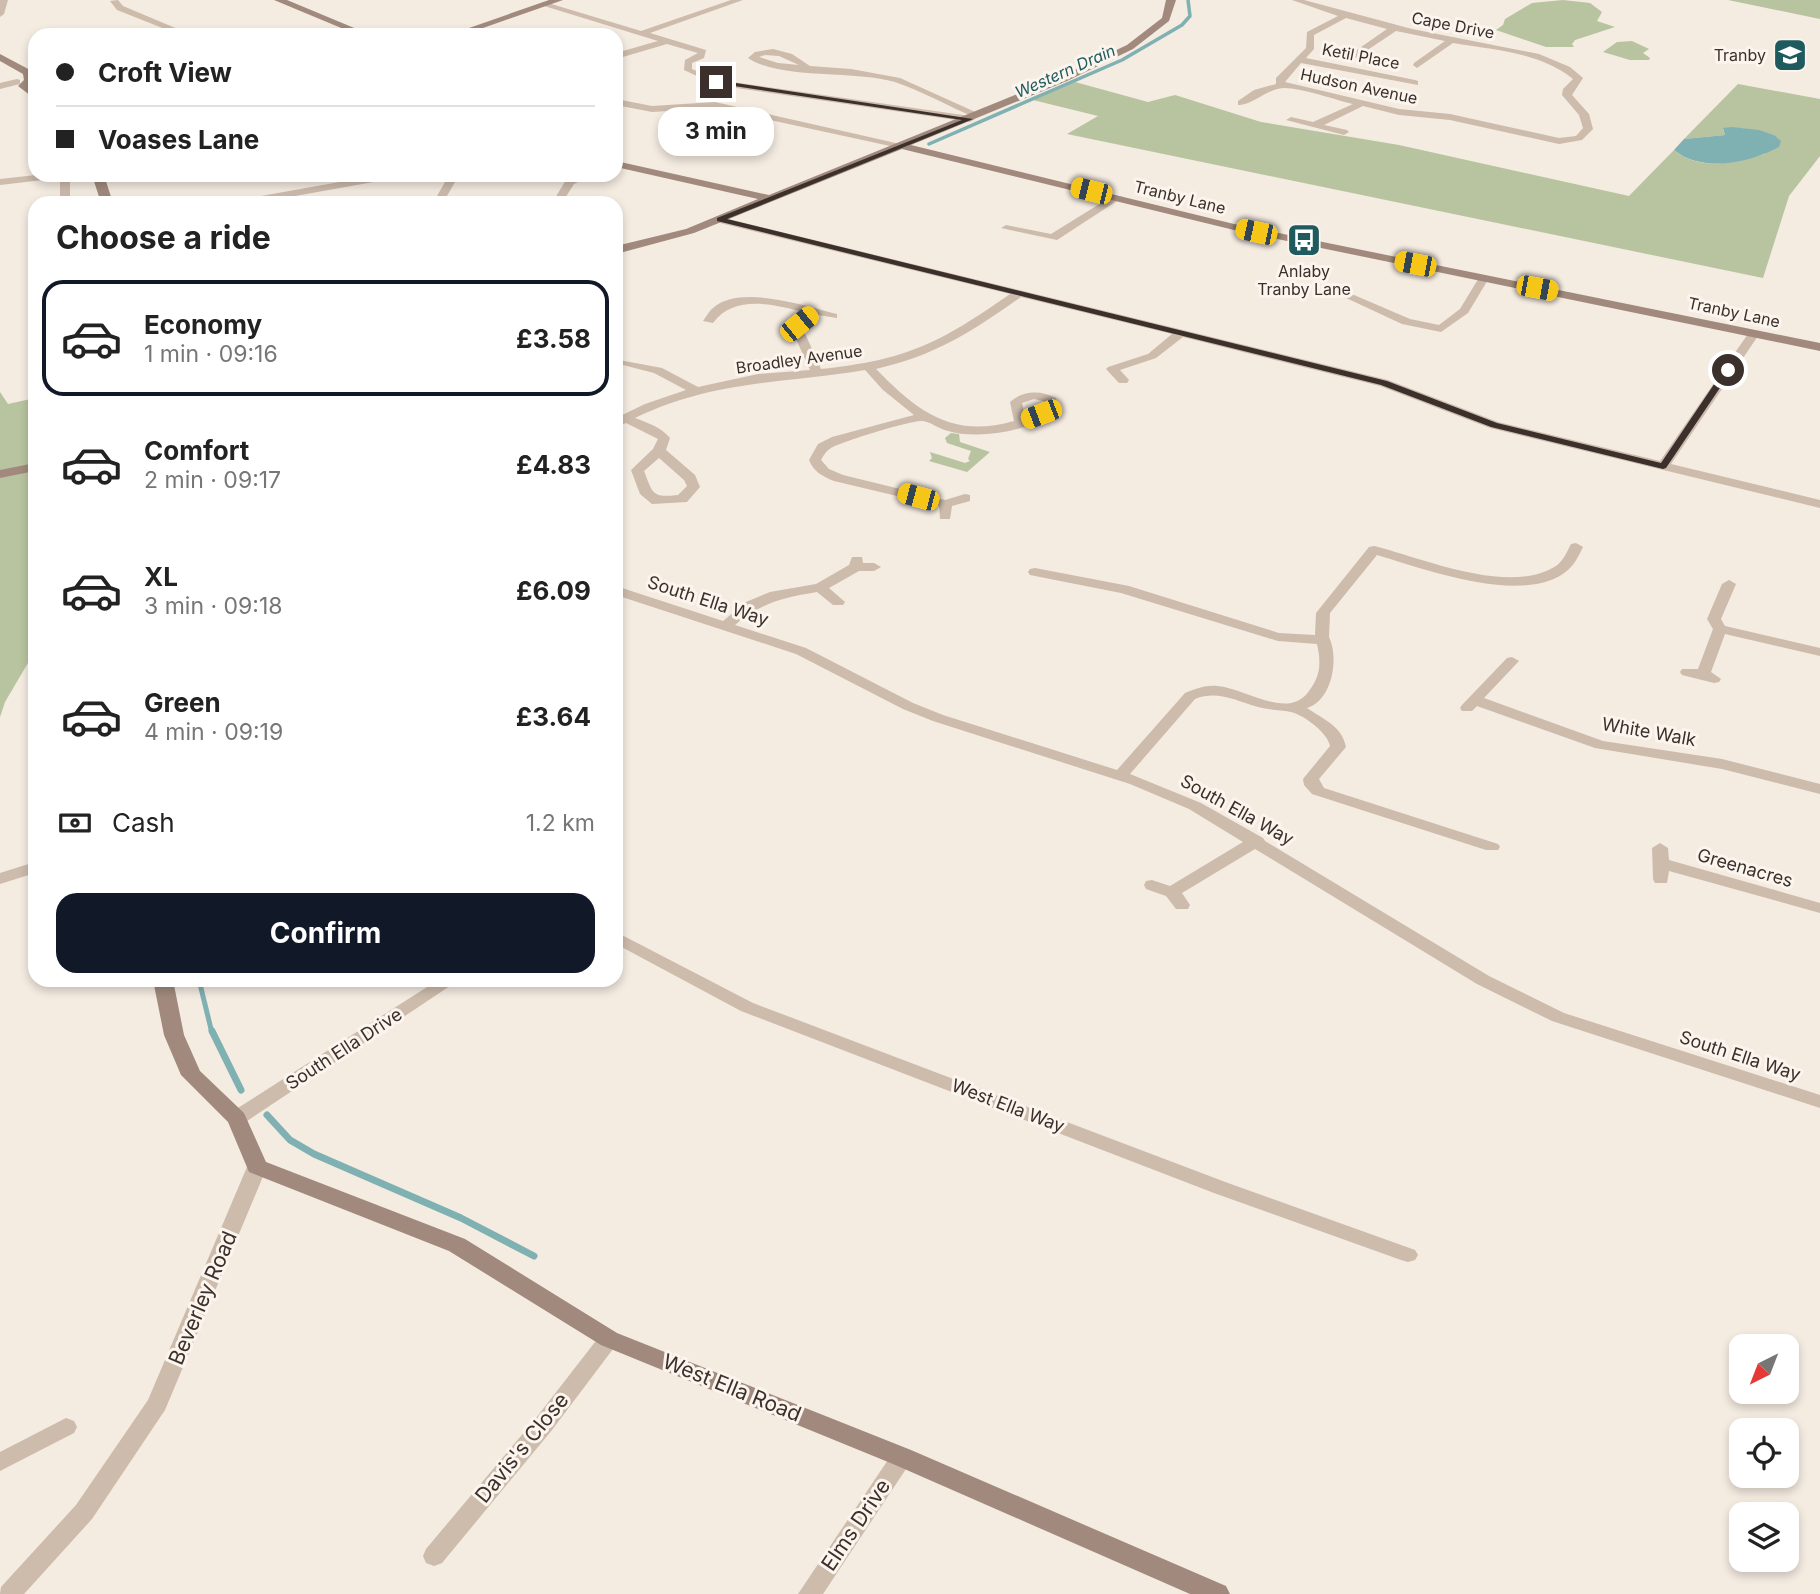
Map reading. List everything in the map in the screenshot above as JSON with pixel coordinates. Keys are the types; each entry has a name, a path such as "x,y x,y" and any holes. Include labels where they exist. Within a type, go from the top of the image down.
{"main road":[{"path":"279,0 349,28"},
{"path":"475,28 558,0"},
{"path":"623,248 690,231 720,220 1063,79 1130,47 1166,19 1171,0"},
{"path":"0,57 28,74 25,81 0,71"},
{"name":"Tranby Lane","path":"904,146 1247,230 1820,346"},
{"path":"623,166 772,199"},
{"path":"0,474 28,468"},
{"path":"164,987 174,1035 191,1075 237,1118 257,1167"},
{"name":"West Ella Road","path":"257,1167 457,1245 609,1339 902,1457 1217,1594"}],"street":[{"path":"2,16 4,0"},
{"path":"643,33 740,0"},
{"name":"Cape Drive","path":"1296,0 1344,16 1526,54 1564,67"},
{"path":"117,5 172,28"},
{"path":"545,5 703,52 701,56 688,62 688,70 716,82 974,117"},
{"name":"Hudson Avenue","path":"1344,16 1310,34 1310,49 1279,79 1283,85 1405,113 1450,117 1559,141 1579,138 1586,132 1588,124 1584,114 1567,93 1579,80 1564,67"},
{"path":"1354,55 1395,27"},
{"path":"1417,65 1452,40"},
{"path":"623,55 668,41"},
{"path":"807,68 794,58 777,53 758,53 752,58 777,66 897,80 974,117"},
{"name":"Ketil Place","path":"1300,60 1415,83"},
{"path":"0,86 25,81"},
{"path":"1241,103 1263,90 1283,85"},
{"path":"623,102 652,109 715,105 904,146"},
{"path":"1315,125 1363,103"},
{"path":"1291,120 1344,131"},
{"path":"0,182 28,179"},
{"path":"278,196 357,182"},
{"path":"1006,228 1053,238 1118,197"},
{"path":"720,220 1384,383 1494,425 1820,504"},
{"path":"1350,298 1423,328 1441,329 1464,311 1484,278"},
{"name":"Broadley Avenue","path":"623,419 648,407 754,379 867,366 911,356 953,340 1018,294"},
{"path":"706,317 742,300 789,304 833,316"},
{"path":"815,312 797,328 817,372"},
{"path":"1663,466 1754,333"},
{"path":"1123,380 1112,369 1152,356 1180,334"},
{"path":"623,361 635,352"},
{"path":"623,365 657,370 699,392"},
{"path":"867,366 885,386 924,416 950,430 973,434 1000,430 1020,421"},
{"path":"924,416 829,443 817,453 817,466 839,478 945,510 965,498"},
{"path":"623,421 658,432 664,438 659,451 637,470 646,494 657,500 682,499 694,487 690,478 659,451"},
{"path":"1120,776 1190,695 1199,691 1216,690 1278,707 1296,708 1308,703 1326,675 1329,660 1322,620 1327,606 1374,550 1474,576 1515,581 1541,578 1556,572 1567,564 1576,547"},
{"path":"725,626 751,605 775,595 820,587 857,564 874,568"},
{"path":"1035,572 1124,589 1278,637 1325,640"},
{"path":"1729,584 1714,619 1720,629 1820,652"},
{"path":"820,587 838,602"},
{"name":"South Ella Way","path":"623,595 725,626 816,658 908,706 938,718 1120,776 1195,806 1257,841 1483,981 1558,1017 1820,1102"},
{"path":"1701,675 1720,629"},
{"name":"White Walk","path":"1513,661 1471,704 1600,745 1722,764 1820,789"},
{"path":"1296,708 1328,728 1338,740 1338,747 1311,779 1312,785 1318,791 1492,847"},
{"path":"1152,885 1177,899 1257,841"},
{"name":"Greenacres","path":"1660,863 1820,908"},
{"path":"0,880 28,870"},
{"name":"West Ella Way","path":"623,941 747,1007 1221,1188 1408,1255"},
{"name":"South Ella Drive","path":"237,1118 439,987"},
{"name":"Beverley Road","path":"9,1594 84,1513 157,1404 257,1167"},
{"name":"Davis's Close","path":"434,1556 544,1424 609,1339"},
{"path":"0,1462 47,1443 65,1427"},
{"name":"Elms Drive","path":"810,1594 902,1457"}],"green space":[{"path":"1563,0 1590,3 1602,12 1597,21 1615,27 1575,40 1572,44 1574,47 1546,47 1496,30 1503,25 1505,19 1532,3"},
{"path":"1728,0 1820,0 1820,19"},
{"path":"1632,41 1649,49 1643,53 1649,60 1630,60 1603,52 1617,42"},
{"path":"1075,82 1148,102 1175,95 1261,122 1399,145 1629,196 1674,150 1684,157 1706,163 1730,162 1765,154 1774,135 1755,130 1723,129 1725,135 1684,139 1738,84 1820,99 1820,156 1789,196 1763,278 1067,134 1098,116 1033,100"},
{"path":"0,392 8,404 28,400 28,663 5,702 0,717"},
{"path":"951,433 959,434 960,442 990,452 967,472 929,461 932,458 930,452 965,463 970,461 968,459 971,451 947,443 945,438"}],"water":[{"path":"1723,128 1759,130 1774,135 1781,141 1779,147 1754,157 1726,163 1698,161 1674,150 1684,139 1725,135"}],"waterway":[{"name":"Western Drain","path":"929,144 1122,60 1182,25 1190,16 1188,0"},
{"path":"201,987 212,1033"},
{"path":"212,1031 241,1090"},
{"path":"267,1115 290,1140 314,1154 461,1218 534,1256"}],"place":[{"name":"Tranby","path":"1790,55"},
{"name":"Anlaby Tranby Lane","path":"1304,240"}],"route":[{"path":"716,82 970,119 720,220 1384,383 1494,425 1663,466 1728,370"}]}
